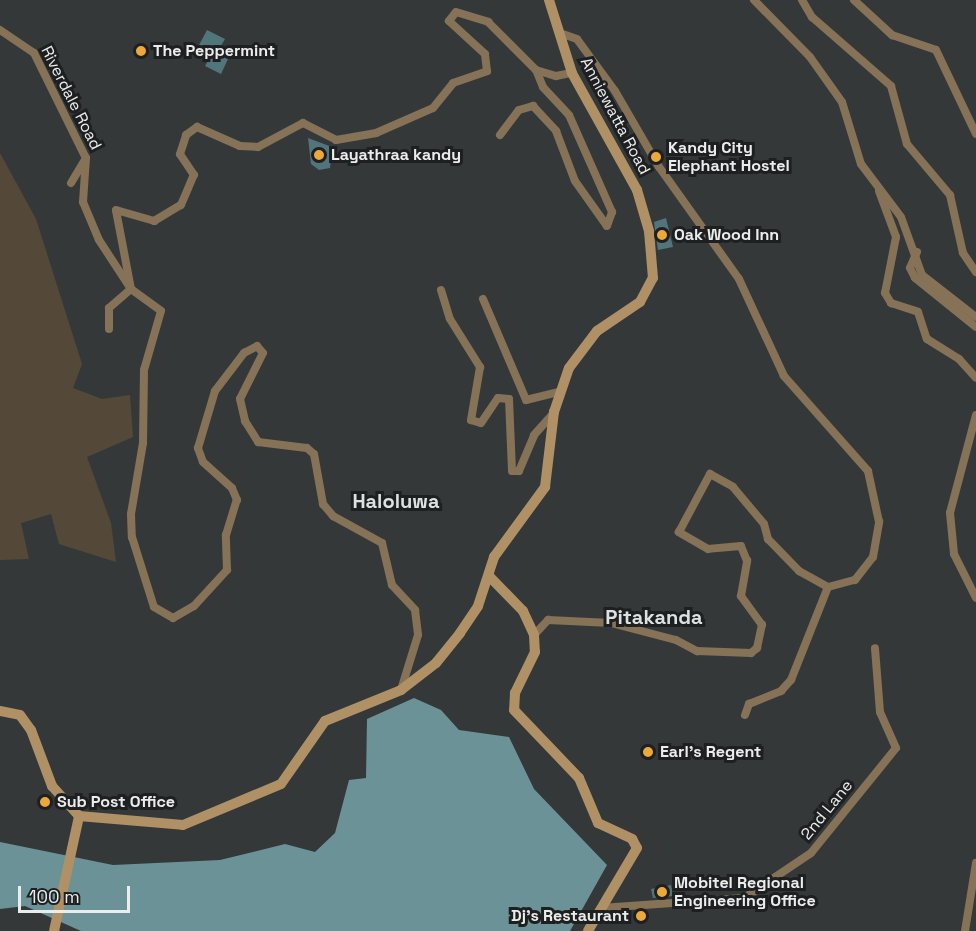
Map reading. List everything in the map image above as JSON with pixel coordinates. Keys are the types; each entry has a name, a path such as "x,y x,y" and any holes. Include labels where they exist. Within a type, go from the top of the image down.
{"street":[{"name":"Anniewatta Road","path":"79,816 183,825 255,798 296,770 325,721 401,690 448,648 478,606 494,557 545,487 554,412 561,391 582,347 649,291 652,247 637,189 572,72 549,0"},
{"path":"754,0 810,57 842,102 861,164 901,217 917,252 922,275 976,316"},
{"path":"802,0 812,17 891,86 907,144 950,195 963,253 976,272"},
{"path":"854,0 892,35 936,50 976,134"},
{"path":"110,329 109,308 131,289 116,210 154,221 181,205 194,175 180,154 186,135 197,127 240,146 258,147 303,123 336,140 376,133 433,108 453,83 486,71 484,54 449,21 456,12 488,22 536,70 543,87 569,115 612,212 607,226 575,182 556,131 533,106 519,110 500,135"},
{"name":"Riverdale Road","path":"0,30 34,53 86,158 83,202 99,240 131,289 162,319 144,370 143,443 131,514 132,537 154,607 173,618 194,606 227,570 226,535 237,500 232,488 202,462 199,440 215,391 244,353 256,346 262,353 240,399 245,421 258,442 307,448 314,454 323,504 333,516 382,543 392,585 415,610 418,635 401,690"},
{"path":"534,635 548,620 611,623 676,640 698,651 751,653 758,648 762,625 741,596 747,561 741,546 708,549 679,532 710,474 733,487 764,524 768,539 799,571 828,587 855,580 873,557 879,522 874,481 784,376 739,279 659,167 603,74 577,39 560,33"},
{"path":"536,70 556,76 572,72"},
{"path":"71,183 86,158"},
{"path":"879,190 896,237 885,293 891,303 918,312 927,339 959,358 976,378"},
{"path":"917,252 910,267 915,278 976,327"},
{"path":"441,290 450,319 480,367 469,418 481,423 498,398 509,399 512,471 519,471 534,435 554,412"},
{"path":"483,299 526,400 561,391"},
{"path":"976,415 950,513 954,554 976,598"},
{"path":"489,576 523,611 534,635 535,652 515,693 514,710 579,777 598,823 632,838 637,848 588,931"},
{"path":"746,715 749,704 781,691 791,680 825,607 828,587"},
{"name":"2nd Lane","path":"601,908 744,898 811,854 896,748 880,712 875,648"},
{"path":"0,711 20,715 31,730 52,786 79,816 54,931"},
{"path":"966,931 976,863"}],"shaded area":[{"path":"0,153 36,219 82,364 73,388 102,399 130,395 133,437 87,457 111,523 116,562 59,544 51,514 21,523 29,559 0,560"}],"water":[{"path":"414,698 441,710 459,730 509,737 534,789 607,865 570,931 81,931 25,906 0,909 0,842 113,865 220,860 285,844 315,852 335,833 349,780 366,778 367,719"}],"building":[{"path":"207,30 225,39 217,53 228,59 221,74 205,66 212,54 198,47"},
{"name":"Layathraa kandy","path":"308,138 332,147 330,168 319,170 311,164"},
{"name":"Oak Wood Inn","path":"666,218 673,247 658,250 654,222"},
{"name":"Mobitel Regional Engineering Office","path":"671,885 673,896 653,898 651,889"}],"place":[{"name":"The Peppermint","path":"141,51"},
{"name":"Layathraa kandy","path":"319,155"},
{"name":"Kandy City Elephant Hostel","path":"656,157"},
{"name":"Oak Wood Inn","path":"662,235"},
{"name":"Earl's Regent","path":"648,752"},
{"name":"Sub Post Office","path":"45,802"},
{"name":"Mobitel Regional Engineering Office","path":"662,892"},
{"name":"Dj's Restaurant","path":"641,916"}],"district":[{"name":"Haloluwa","path":"396,501"},
{"name":"Pitakanda","path":"654,617"}]}
